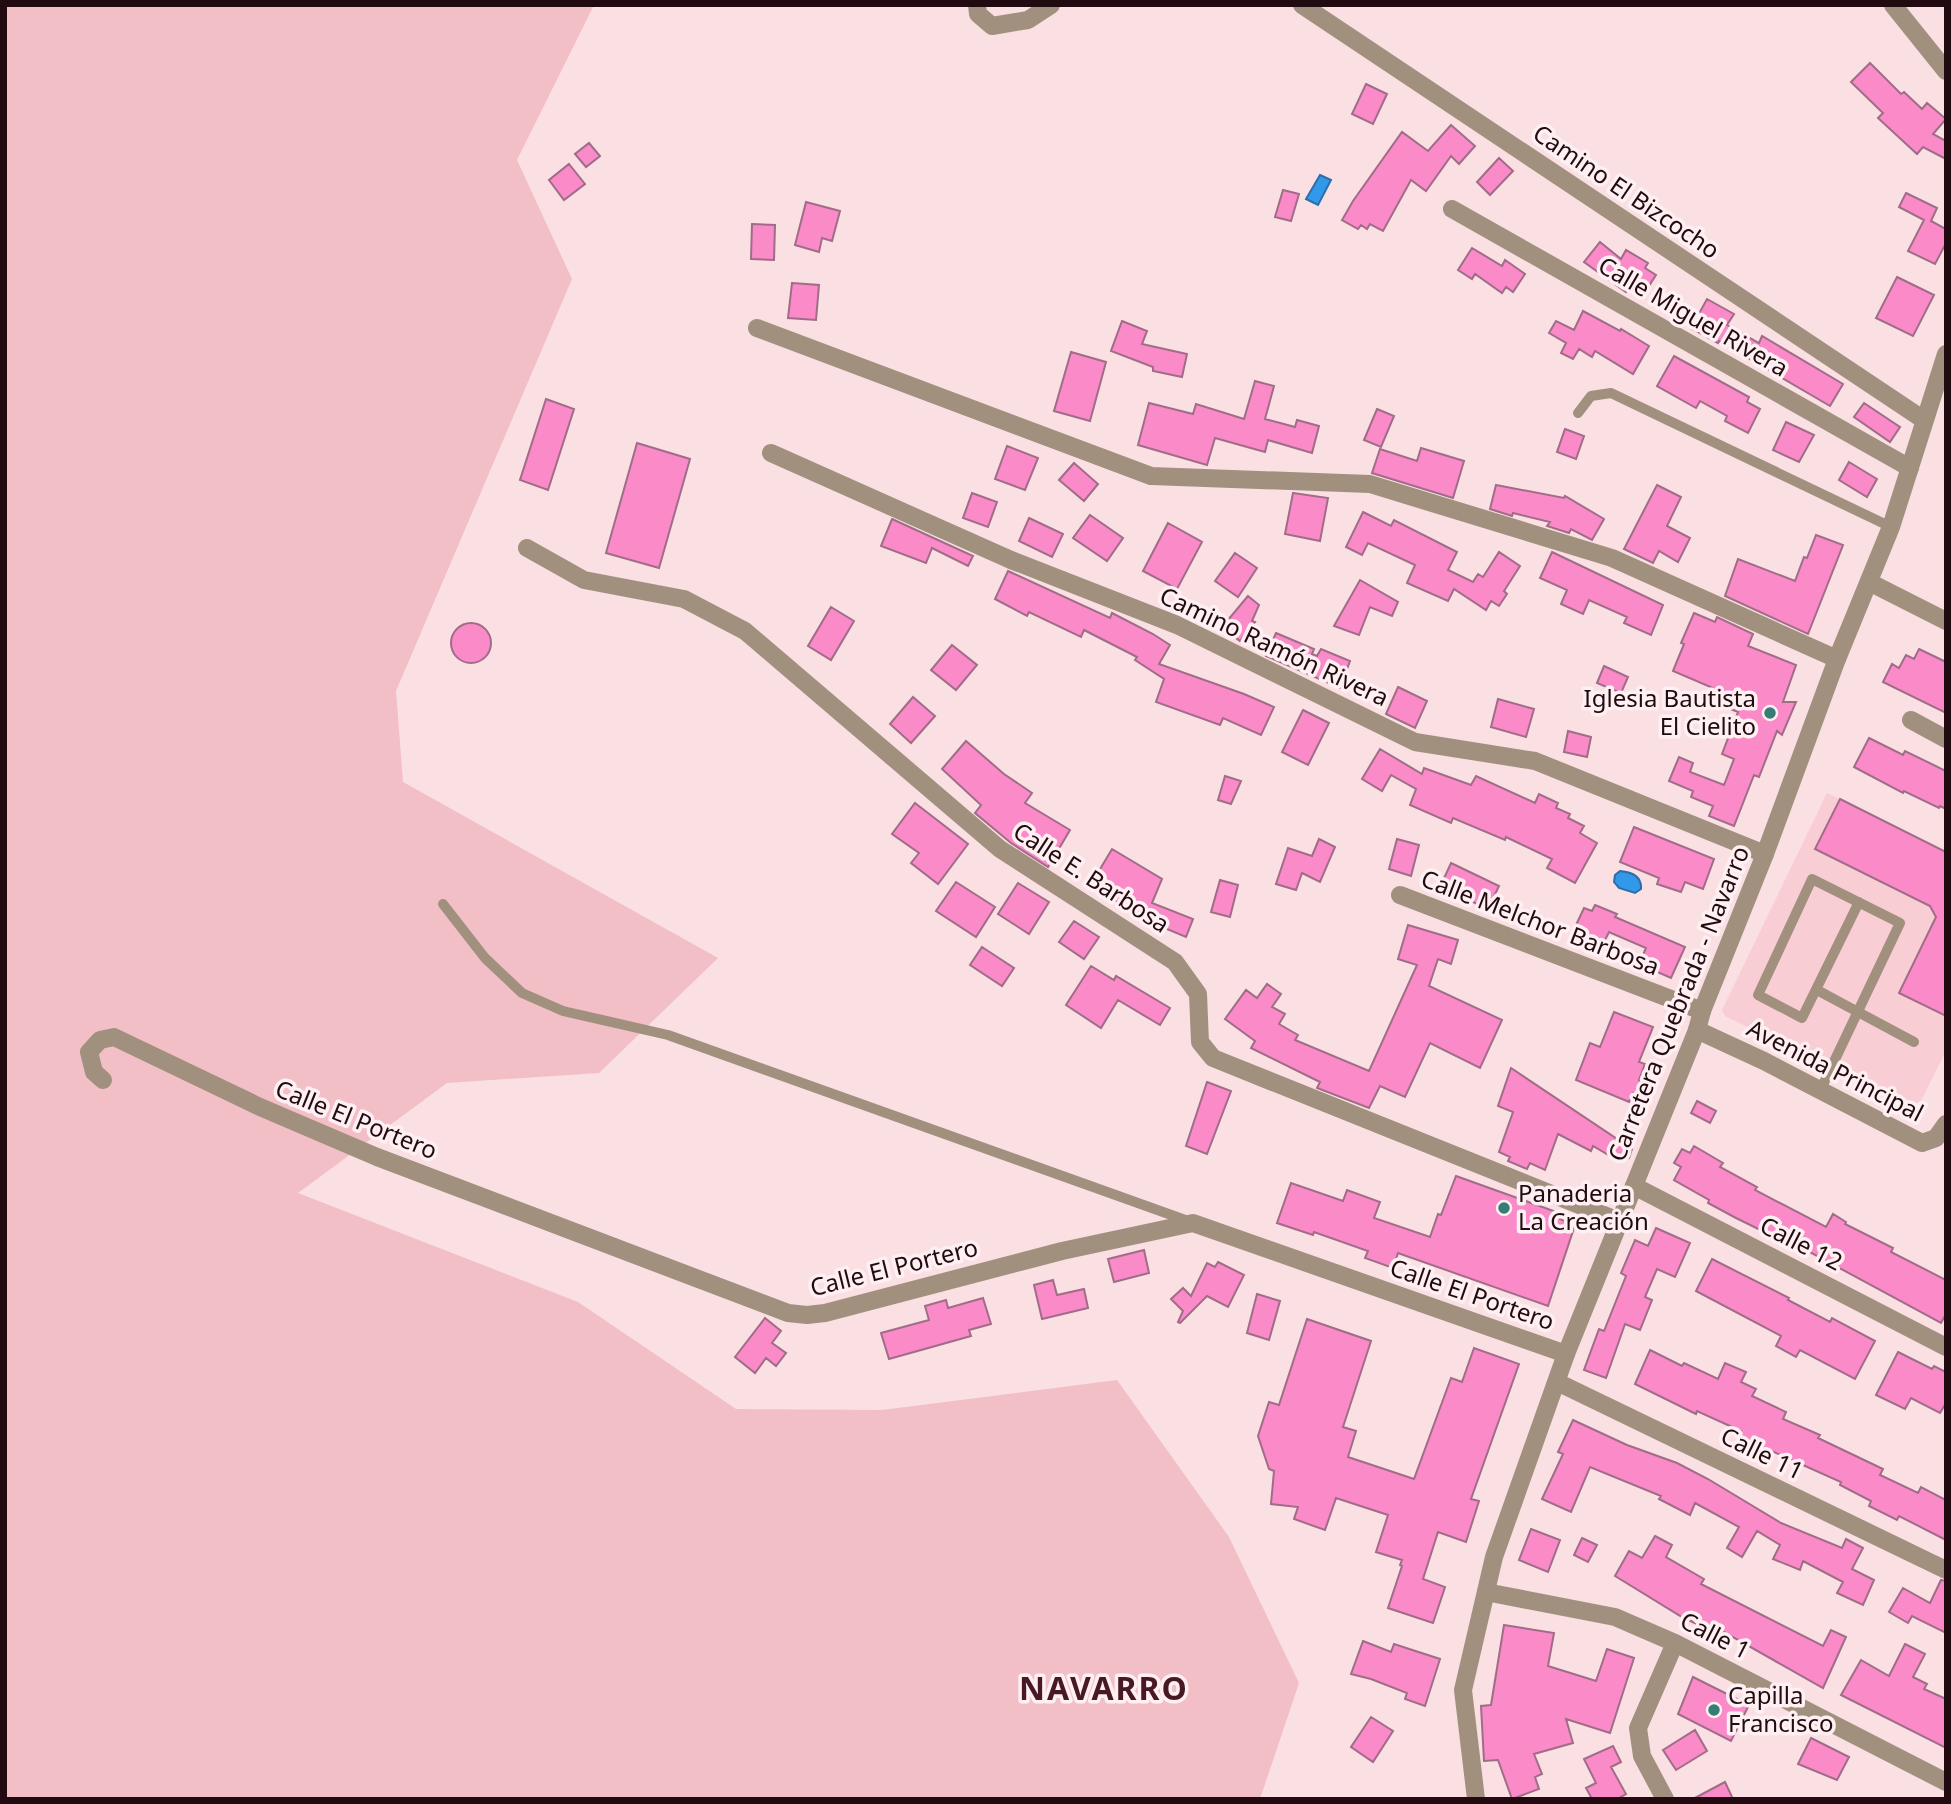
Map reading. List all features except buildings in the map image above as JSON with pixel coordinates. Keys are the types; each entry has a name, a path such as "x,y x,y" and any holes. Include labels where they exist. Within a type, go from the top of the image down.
{"street":[{"path":"977,5 978,14 992,26 1028,20 1051,5"},
{"name":"Camino El Bizcocho","path":"1302,5 1924,420"},
{"path":"1893,5 1946,71"},
{"name":"Calle Miguel Rivera","path":"1452,209 1910,468"},
{"path":"757,328 1151,476 1370,484 1612,558 1837,659"},
{"name":"Carretera Quebrada - Navarro","path":"1476,1799 1463,1690 1494,1557 1566,1354 1697,1030 1837,659 1891,527 1946,354"},
{"name":"Camino Ramón Rivera","path":"771,453 1011,560 1177,625 1415,742 1535,761 1765,854"},
{"name":"Calle E. Barbosa","path":"527,548 584,580 684,599 745,631 1000,849 1174,962 1198,994 1200,1042 1213,1058 1619,1221"},
{"path":"1869,582 1946,621"},
{"path":"1911,720 1946,739"},
{"name":"Calle Melchor Barbosa","path":"1400,895 1702,1011"},
{"name":"Avenida Principal","path":"1697,1030 1922,1143 1936,1138 1946,1124"},
{"name":"Calle El Portero","path":"103,1080 94,1072 89,1052 100,1040 114,1037 260,1107 377,1157 788,1313 807,1315 836,1310 1062,1251 1193,1223 1566,1354"},
{"name":"Calle 12","path":"1634,1185 1946,1346"},
{"name":"Calle 11","path":"1557,1382 1946,1570"},
{"name":"Calle 1","path":"1486,1592 1615,1617 1675,1643 1946,1782"},
{"path":"1665,1799 1642,1756 1638,1728 1675,1643"}],"lane":[{"path":"1578,413 1591,396 1611,393 1891,527"},
{"path":"1820,1091 1900,923 1859,902 1812,879 1758,995 1802,1017 1859,902"},
{"path":"443,904 485,958 522,993 564,1011 668,1035 1193,1223"},
{"path":"1817,990 1914,1042"}],"shaded area":[{"path":"5,5 594,5 517,160 572,279 396,691 403,782 718,958 599,1073 447,1083 298,1193 578,1302 736,1409 882,1410 1117,1380 1229,1537 1299,1683 1260,1799 5,1799"},
{"path":"1827,793 1946,850 1946,1051 1921,1101 1913,1104 1903,1103 1725,1016 1722,1010"}],"water":[{"path":"1320,175 1331,180 1318,205 1306,199"},
{"path":"1620,871 1635,876 1640,881 1641,889 1635,893 1619,888 1614,882 1615,875"}],"place":[{"name":"Iglesia Bautista El Cielito","path":"1770,713"},
{"name":"Panaderia La Creación","path":"1504,1208"},
{"name":"Capilla Francisco","path":"1714,1710"}],"district":[{"name":"NAVARRO","path":"1104,1689"}]}
